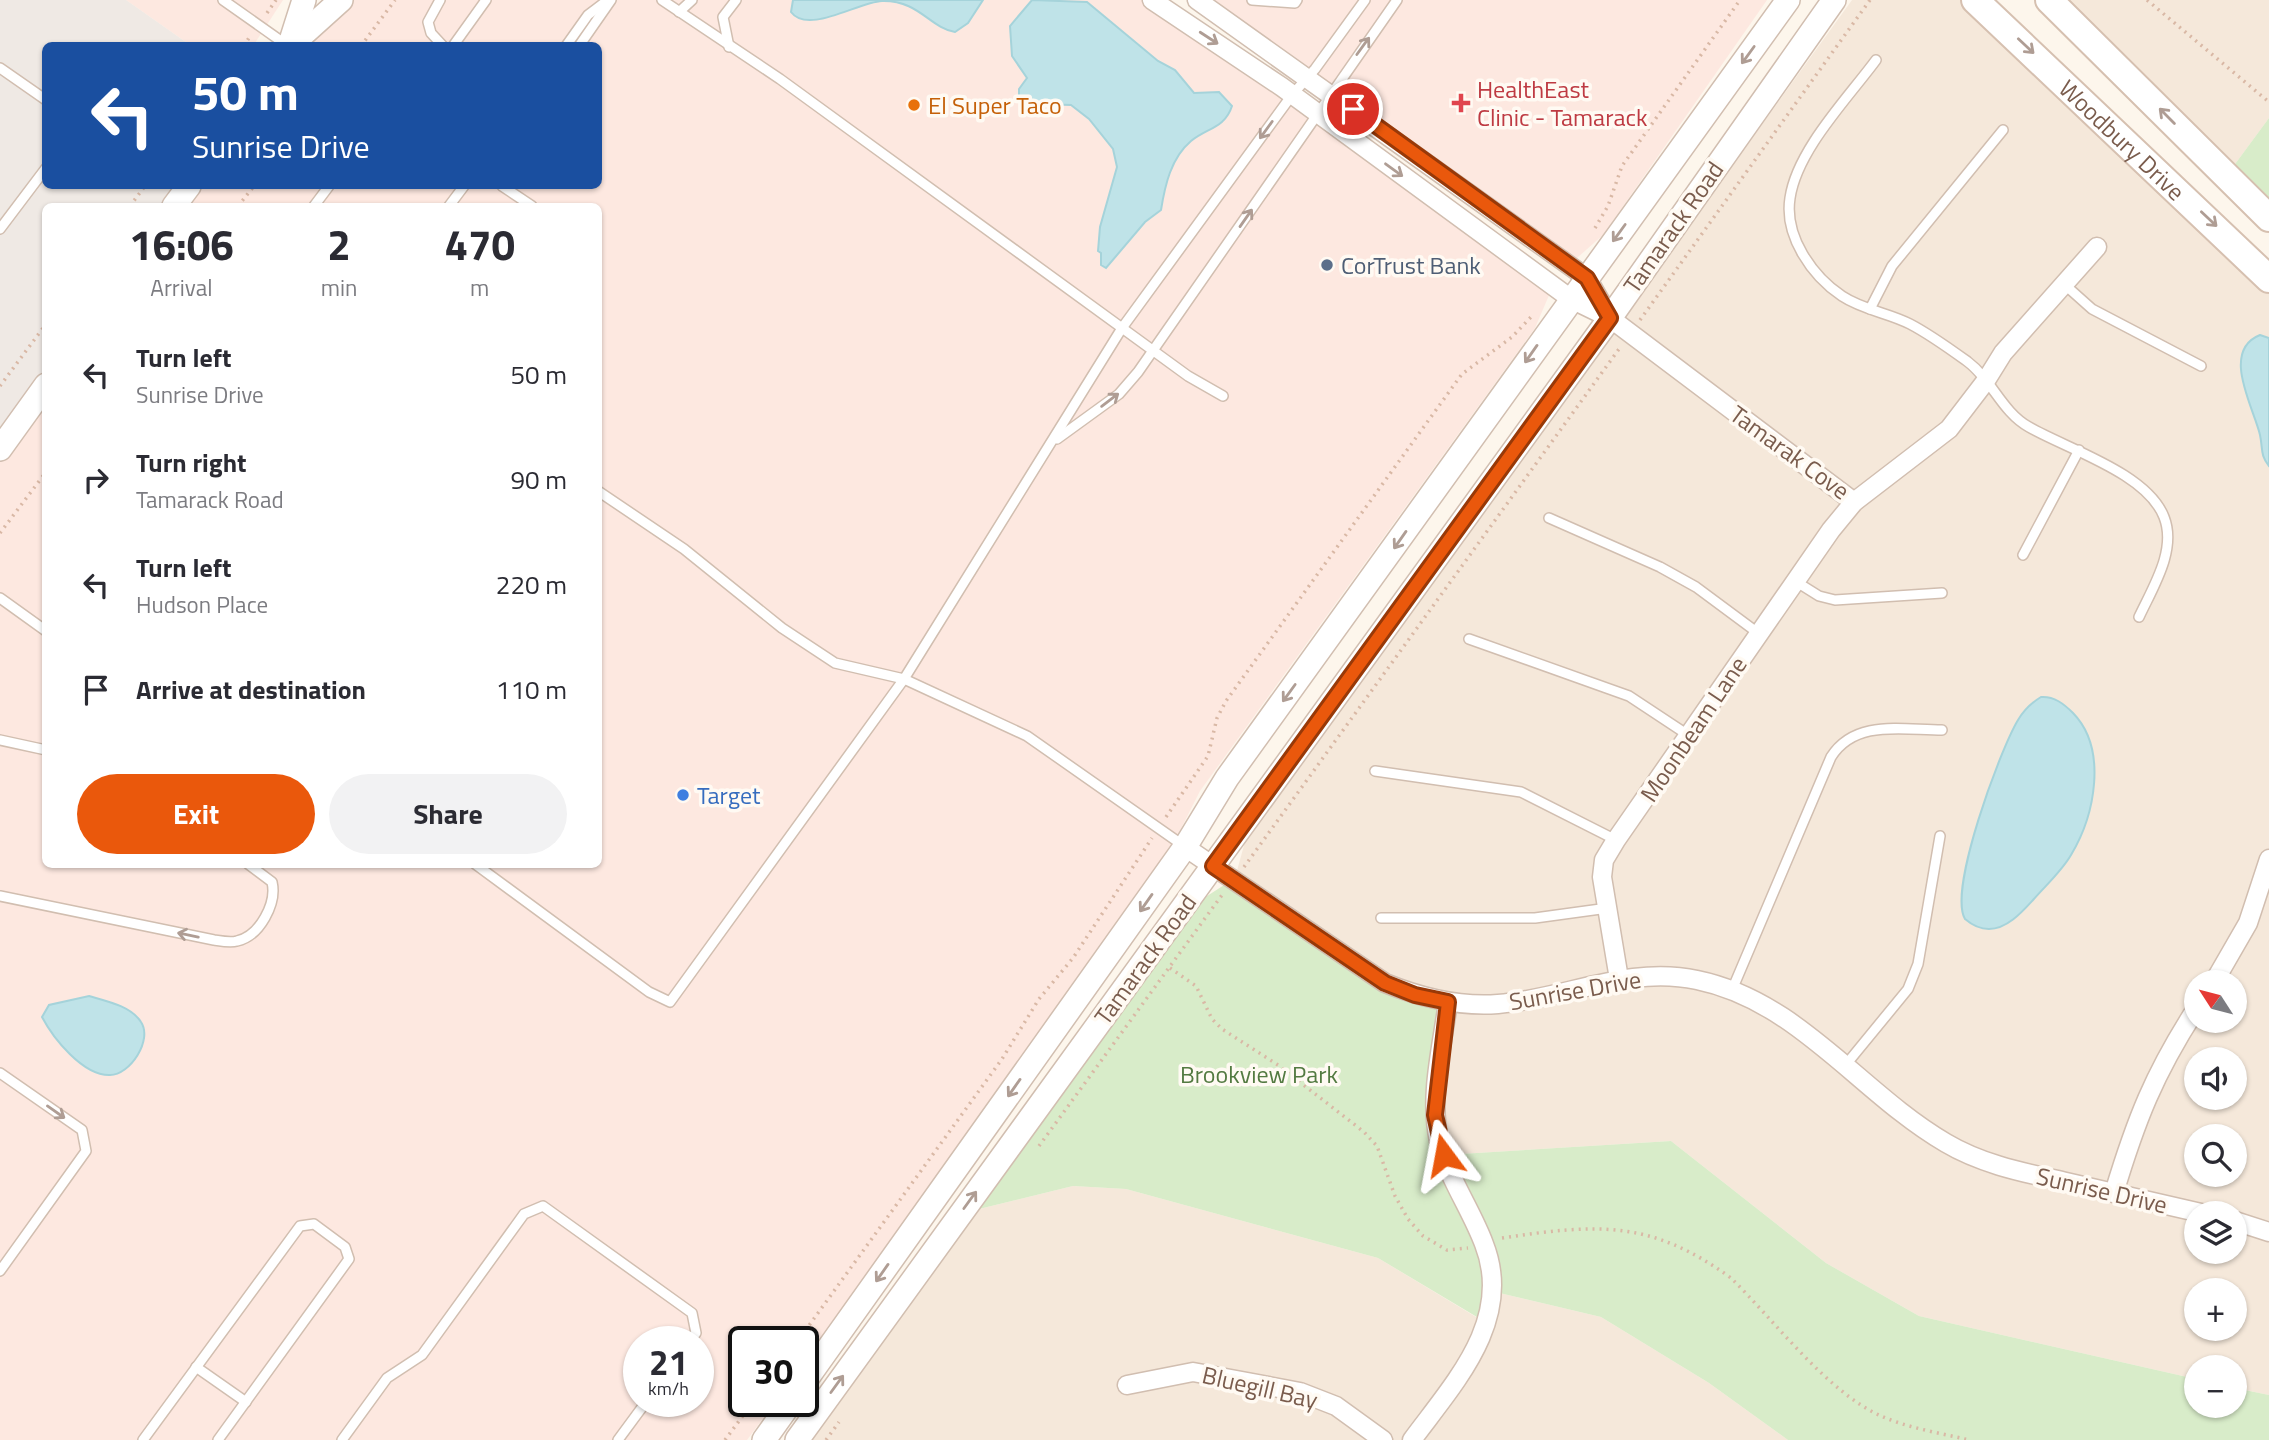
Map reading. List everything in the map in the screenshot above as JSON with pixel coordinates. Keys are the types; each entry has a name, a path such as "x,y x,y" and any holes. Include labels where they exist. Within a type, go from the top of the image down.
{"main road":[{"name":"Woodbury Drive","path":"1975,0 2269,279"},
{"name":"Woodbury Drive","path":"2049,0 2269,218"}],"street":[{"path":"290,42 304,0"},
{"path":"294,42 341,0"},
{"path":"1152,0 1292,95 1571,299 1610,318"},
{"path":"1197,0 1587,278 1610,318"},
{"name":"Tamarack Road","path":"819,1362 1185,847 1227,778 1788,0"},
{"name":"Tamarack Road","path":"797,1440 1610,318 1833,0"},
{"name":"Tamarak Cove","path":"1610,318 1854,502 1949,429 1985,382 2003,353 2097,247"},
{"path":"0,449 42,391"},
{"name":"Moonbeam Lane","path":"1619,979 1602,877 1604,860 1758,633 1854,502"},
{"name":"Sunrise Drive","path":"1185,847 1385,983 1415,995 1448,1002 1502,1004 1619,979 1657,976 1695,979 1732,990 1786,1017 1844,1067 1947,1144 2007,1168 2184,1209"},
{"path":"2221,970 2248,923 2269,859"},
{"path":"1412,1440 1479,1347 1487,1324 1491,1291 1490,1264 1485,1244 1447,1166 1435,1115 1448,1002"},
{"path":"2114,1193 2136,1122 2154,1077 2184,1028"},
{"path":"2247,1225 2269,1232"},
{"name":"Bluegill Bay","path":"1128,1385 1193,1372 1300,1392 1336,1406 1382,1440"},
{"path":"764,1440 780,1417"}],"lane":[{"path":"223,0 283,42"},
{"path":"439,0 428,22 431,33 439,42"},
{"path":"456,42 486,0"},
{"path":"569,42 588,15 610,0"},
{"path":"582,42 610,0"},
{"path":"662,0 780,79 1153,351 1223,396"},
{"path":"679,12 692,0"},
{"path":"729,47 723,17 736,0"},
{"path":"1252,0 1295,3 1297,0"},
{"path":"480,868 649,992 670,1002 904,679 1055,440 1080,393 1122,328 1292,95 1365,0"},
{"path":"1055,440 1119,394 1153,351 1397,0"},
{"path":"1876,60 1803,158 1794,177 1789,201 1792,229 1803,255 1820,278 1843,296 1923,331 1972,365 2003,406 2027,427 2079,450 2139,487 2164,517 2168,540 2163,565 2140,617"},
{"path":"0,68 42,97"},
{"path":"1870,309 1892,266 2003,131"},
{"path":"0,229 42,173"},
{"path":"506,189 528,203"},
{"path":"2064,284 2092,309 2201,366"},
{"path":"2023,555 2079,450"},
{"path":"602,494 684,549 782,628 835,663 904,679 1027,736 1185,847"},
{"path":"1549,518 1660,567 1696,587 1758,633"},
{"path":"1795,581 1819,596 1835,600 1942,593"},
{"path":"0,598 42,628"},
{"path":"1469,639 1629,696 1688,735"},
{"path":"1732,990 1830,757 1839,744 1852,735 1868,730 1942,730"},
{"path":"0,740 42,749"},
{"path":"1375,771 1521,792 1616,841"},
{"path":"1844,1067 1908,989 1918,964 1940,836"},
{"path":"0,896 214,940 238,941 253,932 272,906 272,882 253,868"},
{"path":"1381,918 1535,918 1608,908"},
{"path":"0,1073 82,1130 86,1150 0,1271"},
{"path":"342,1440 387,1378 422,1355 524,1214 543,1206 692,1313 695,1326"},
{"path":"143,1440 300,1226 314,1224 345,1247 349,1259 218,1440"},
{"path":"196,1367 246,1402"},
{"path":"618,1440 635,1417"}],"path":[{"path":"364,42 395,0"},
{"path":"1594,230 1627,159 1740,0"},
{"path":"1654,300 1870,0"},
{"path":"2147,0 2269,102"},
{"path":"240,203 252,189"},
{"path":"1183,794 1208,756 1217,718 1226,701 1454,384 1462,374 1512,337 1538,308"},
{"path":"0,386 42,329"},
{"path":"1250,859 1609,361"},
{"path":"1,532 42,477"},
{"path":"809,1326 1002,1059 1039,999 1073,958 1146,847"},
{"path":"1035,1151 1221,896"},
{"path":"1170,968 1196,986 1212,1019 1222,1029 1278,1065 1377,1146 1395,1196 1408,1219 1423,1236 1447,1250 1503,1238 1586,1227 1625,1230 1662,1241 1715,1266 1731,1278 1837,1387 1857,1403 1892,1420 1969,1440"},
{"path":"725,1440 742,1417"},
{"path":"826,1440 842,1418"}],"shaded area":[{"path":"0,0 126,0 186,42 42,42 42,189 187,189 176,203 42,203 42,389 0,449"},
{"path":"126,0 283,0 256,42 186,42"},
{"path":"341,0 1152,0 1553,286 1535,328 1200,791 1161,868 819,1340 819,1326 728,1326 728,1417 764,1417 747,1440 0,1440 0,449 42,389 42,868 602,868 602,203 176,203 187,189 602,189 602,42 293,42"},
{"path":"1197,0 1767,0 1603,235 1569,265"},
{"path":"1852,0 1975,0 2269,279 2269,1395 2247,1390 2247,1355 2184,1355 2184,1376 1919,1316 1826,1263 1671,1141 1444,1155 1415,995 1235,878 1246,838"},
{"path":"2049,0 2269,0 2269,118 2227,175"},
{"path":"1073,1186 1126,1189 1378,1258 1486,1323 1491,1291 1601,1317 1709,1383 1788,1440 812,1440 979,1209"}],"green space":[{"path":"2269,118 2269,218 2227,175"},
{"name":"Brookview Park","path":"1235,878 1361,967 1448,1002 1437,1091 1444,1155 1671,1141 1826,1263 1919,1316 2184,1376 2184,1418 2247,1418 2247,1390 2269,1395 2269,1440 1788,1440 1709,1383 1601,1317 1491,1291 1487,1323 1378,1258 1126,1189 1073,1186 979,1209 1204,898"}],"water":[{"path":"793,0 983,0 968,23 955,32 938,25 915,9 895,2 872,3 834,16 809,20 799,18 791,12"},
{"path":"1032,0 1087,2 1158,61 1175,70 1194,93 1219,92 1232,106 1225,119 1191,141 1178,155 1170,172 1161,210 1145,222 1106,268 1101,265 1101,253 1098,251 1100,227 1117,167 1113,149 1089,119 1071,105 1041,104 1019,96 1019,89 1027,78 1012,56 1010,26"},
{"path":"2260,335 2269,338 2269,466 2263,455 2241,367 2242,354 2248,343"},
{"path":"2041,697 2054,699 2062,704 2084,728 2094,763 2091,802 2079,839 2058,873 2014,919 1996,928 1982,928 1965,919 1962,903 1970,851 1978,820 2010,736 2023,713"},
{"path":"89,996 131,1012 137,1016 144,1029 138,1055 118,1073 100,1074 80,1063 61,1045 42,1017 49,1005"}],"place":[{"name":"HealthEast Clinic - Tamarack","path":"1461,103"},
{"name":"El Super Taco","path":"914,105"},
{"name":"CorTrust Bank","path":"1327,265"},
{"name":"Target","path":"683,795"}],"route":[{"path":"1353,109 1587,278 1610,318 1213,866 1235,878 1385,983 1415,995 1448,1002 1435,1115 1444,1155"}]}
